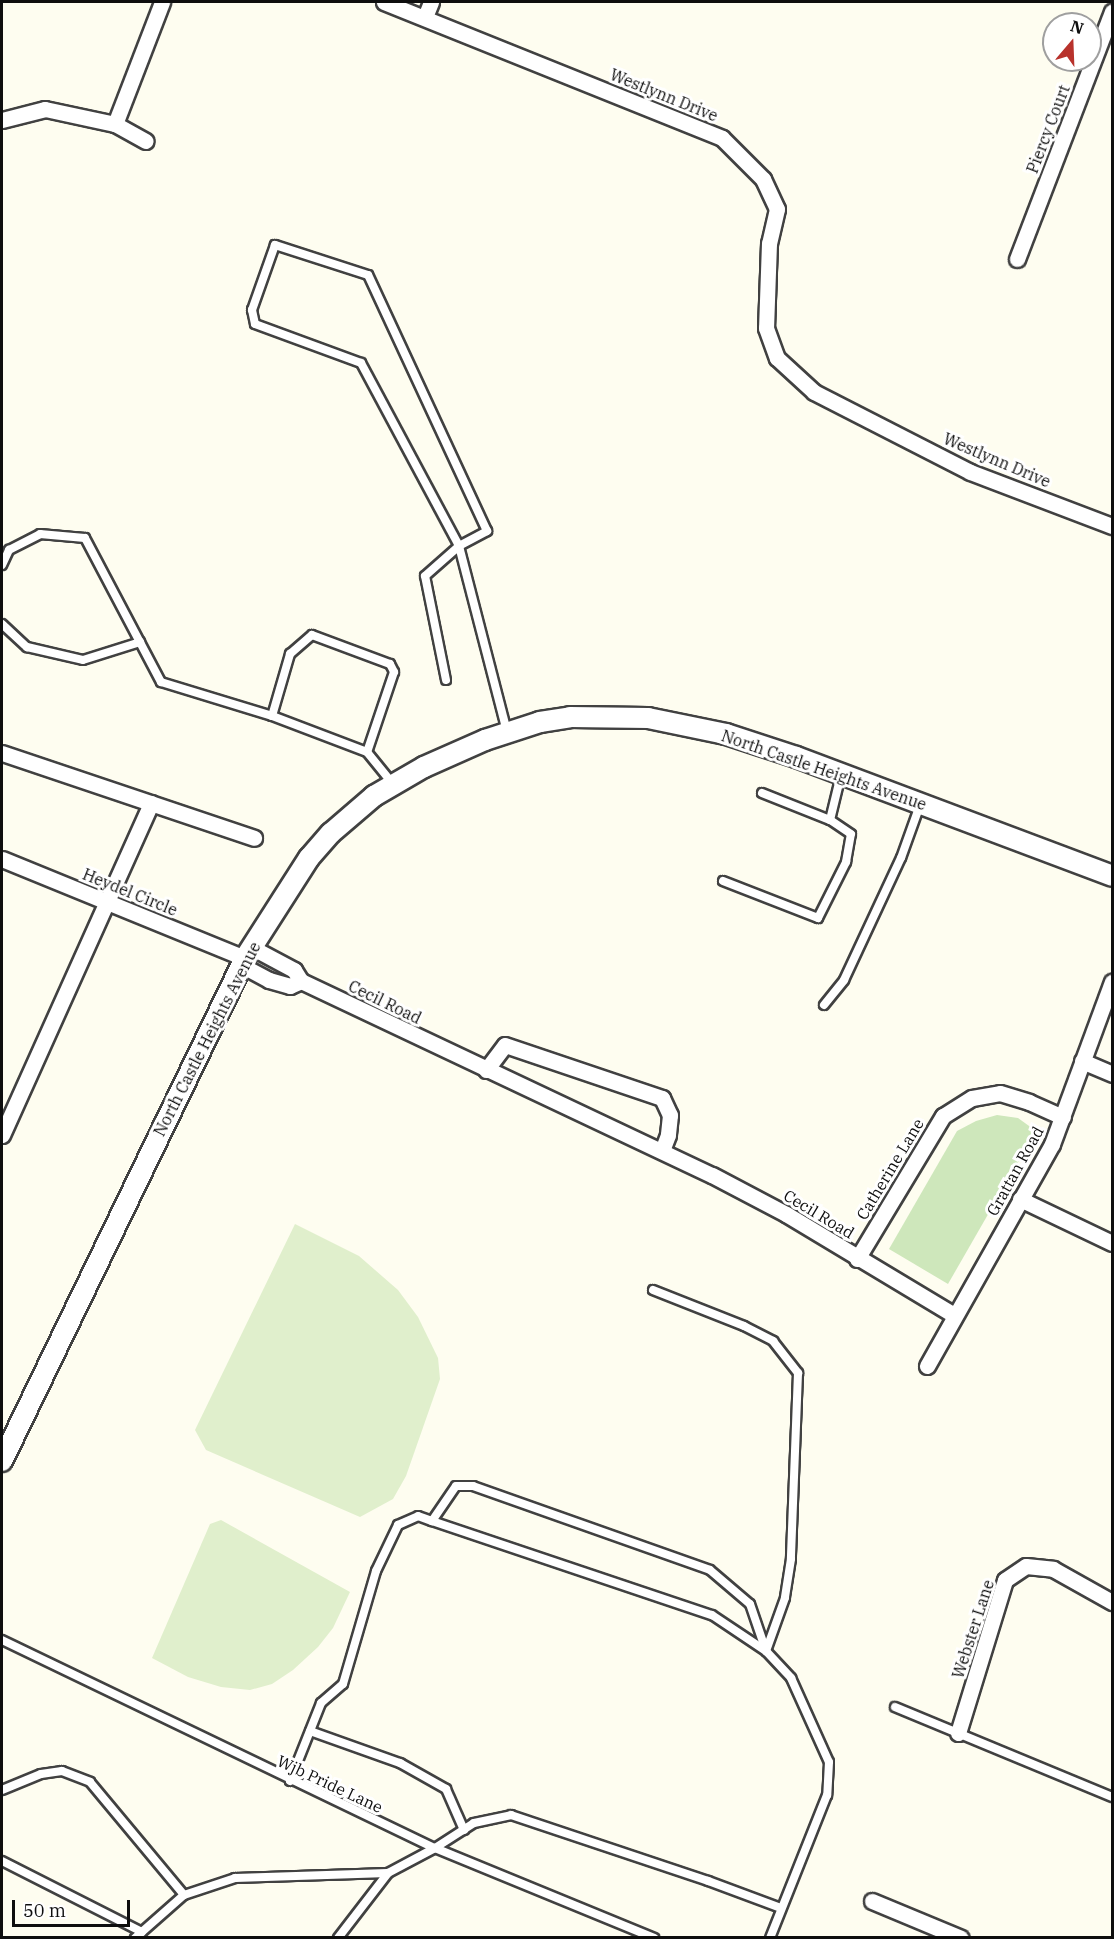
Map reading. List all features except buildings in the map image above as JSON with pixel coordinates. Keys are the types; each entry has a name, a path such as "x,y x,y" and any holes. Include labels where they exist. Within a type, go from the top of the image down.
{"street":[{"path":"115,124 162,2"},
{"name":"Westlynn Drive","path":"384,2 722,138 763,179 777,209 770,243 766,328 777,358 814,392 970,472 1113,526"},
{"path":"424,17 431,2"},
{"name":"Piercy Court","path":"1017,259 1113,12"},
{"path":"2,120 45,109 115,124 146,141"},
{"name":"North Castle Heights Avenue","path":"2,1461 246,957 309,858 353,812 393,784 424,767 540,722 570,717 648,718 726,734 841,774 1113,876"},
{"path":"2,753 254,838"},
{"path":"2,1135 151,803"},
{"name":"Heydel Circle","path":"2,859 246,957 294,970 301,981"},
{"name":"Cecil Road","path":"301,981 662,1151 786,1214 954,1315"},
{"name":"Grattan Road","path":"927,1366 1052,1144 1113,982"},
{"path":"486,1070 505,1045 662,1098 670,1116 668,1135 662,1151"},
{"path":"1082,1061 1113,1074"},
{"name":"Catherine Lane","path":"857,1258 943,1116 972,1098 1000,1093 1063,1117"},
{"path":"1020,1199 1113,1243"},
{"name":"Webster Lane","path":"958,1733 1005,1581 1026,1566 1053,1569 1113,1602"},
{"path":"872,1901 961,1938"}],"lane":[{"path":"446,681 425,576 459,546 487,531 368,275 275,245 252,310 255,324 361,363 459,546 507,733"},
{"path":"2,565 9,550 40,534 85,538 161,682 273,716 367,752 393,784"},
{"path":"2,624 27,647 83,660 140,642"},
{"path":"273,716 290,654 312,635 379,659 390,664 394,672 367,752"},
{"path":"830,820 841,774"},
{"path":"723,881 818,918 846,862 851,834 830,820 762,793"},
{"path":"824,1005 844,980 901,858 921,804"},
{"path":"653,1290 744,1326 773,1341 798,1373 791,1558 785,1598 766,1651"},
{"path":"432,1521 456,1486 473,1486 710,1570 750,1604 766,1651"},
{"path":"290,1781 321,1703 343,1684 376,1571 398,1525 418,1516 712,1615 766,1651 791,1678 829,1762 827,1795 770,1938"},
{"name":"Wjb Pride Lane","path":"2,1640 290,1781 435,1848 654,1938"},
{"path":"894,1707 1113,1797"},
{"path":"309,1731 400,1763 446,1789 464,1830"},
{"path":"2,1790 41,1774 62,1771 90,1782 184,1895"},
{"path":"2,1861 138,1935 184,1895 235,1878 388,1873 435,1848 474,1823 511,1815 781,1908"},
{"path":"338,1938 347,1934 388,1873"}],"green space":[{"path":"997,1115 1018,1118 1036,1131 948,1284 889,1249 957,1131 976,1121"},
{"path":"295,1224 359,1256 398,1290 418,1317 438,1358 440,1379 406,1476 393,1499 360,1517 206,1450 195,1430"},
{"path":"221,1520 350,1592 333,1628 318,1647 293,1670 272,1684 250,1690 221,1687 188,1677 152,1658 210,1524"}]}
